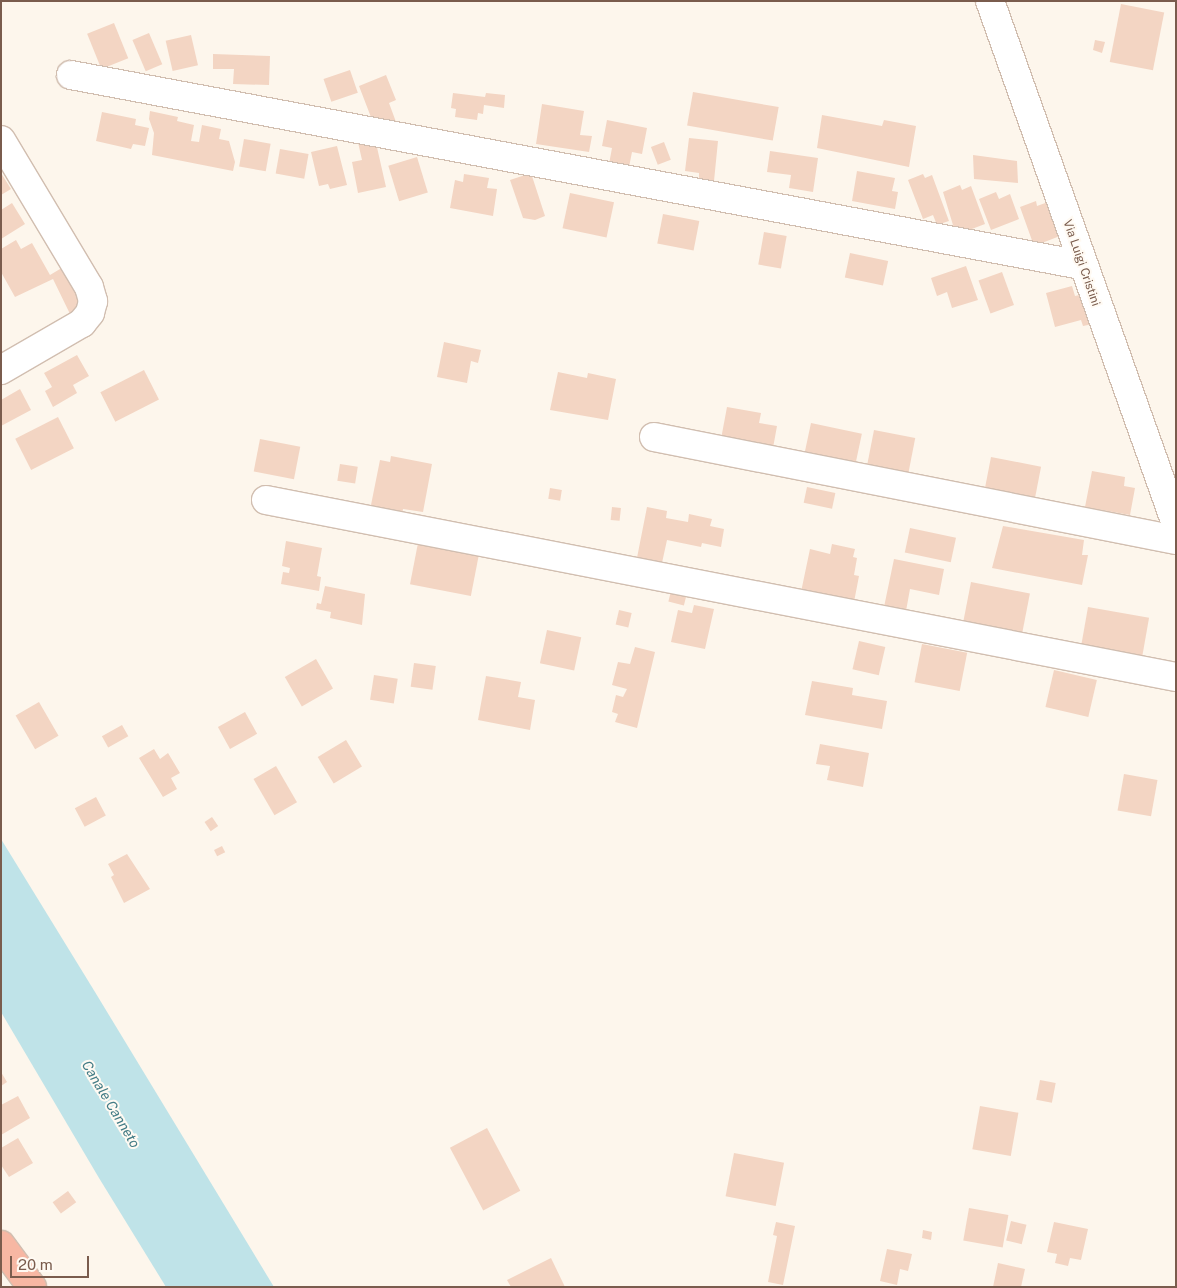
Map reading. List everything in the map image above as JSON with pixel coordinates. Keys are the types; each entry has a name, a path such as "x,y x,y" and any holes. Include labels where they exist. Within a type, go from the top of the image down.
{"highway":[{"path":"1,1244 32,1287"}],"street":[{"name":"Via Luigi Cristini","path":"990,1 1081,265 1176,524"},
{"path":"71,75 1081,265"},
{"path":"1,140 90,287 93,301 90,313 82,323 1,370"},
{"path":"654,437 1176,540"},
{"path":"266,500 1176,677"}],"water":[{"name":"Canale Canneto","path":"1,839 274,1287 166,1287 99,1178 1,1012"}],"building":[{"path":"1121,4 1164,12 1153,70 1110,62"},
{"path":"114,23 128,58 101,69 87,34"},
{"path":"149,33 162,64 146,71 132,40"},
{"path":"191,35 198,65 173,71 166,41"},
{"path":"1095,40 1105,42 1102,53 1093,50"},
{"path":"213,54 270,56 269,85 233,84 234,69 213,69"},
{"path":"350,70 358,93 331,102 324,79"},
{"path":"386,75 396,100 389,103 396,122 374,125 359,86"},
{"path":"693,92 779,107 773,141 687,125"},
{"path":"453,93 485,97 486,93 505,95 504,108 484,105 483,114 478,113 477,120 455,117 456,109 451,108"},
{"path":"542,104 584,111 580,135 592,136 589,152 536,144"},
{"path":"150,111 178,117 177,121 194,125 191,141 199,142 202,125 221,129 219,139 229,141 235,162 233,171 152,155 154,133 149,119"},
{"path":"102,112 136,119 135,125 149,128 145,146 133,144 131,149 96,141"},
{"path":"822,115 882,126 884,120 916,126 909,167 817,148"},
{"path":"607,120 647,128 642,154 632,152 629,167 609,164 612,148 602,146"},
{"path":"357,138 376,143 386,187 358,193 352,162 362,160"},
{"path":"689,138 718,141 714,181 699,180 699,173 685,171"},
{"path":"244,139 271,144 266,171 239,167"},
{"path":"664,142 671,160 658,165 651,147"},
{"path":"337,146 347,185 330,189 328,184 319,186 311,152"},
{"path":"280,149 309,154 304,179 276,174"},
{"path":"770,151 818,158 813,192 789,188 791,175 767,172"},
{"path":"973,155 1017,161 1018,183 974,179"},
{"path":"417,157 428,192 399,201 388,166"},
{"path":"857,171 895,178 892,191 898,192 895,209 852,201"},
{"path":"1,173 11,189 1,195"},
{"path":"531,173 545,216 535,220 523,218 510,180"},
{"path":"464,174 489,178 487,188 497,189 493,216 450,208 455,180 463,182"},
{"path":"923,174 925,178 932,175 949,221 937,225 933,215 923,219 908,180"},
{"path":"960,185 962,190 971,186 985,224 956,235 943,192"},
{"path":"996,192 999,199 1010,194 1019,219 991,230 979,199"},
{"path":"570,193 614,202 607,238 563,228"},
{"path":"1036,201 1037,206 1048,202 1060,236 1034,246 1020,207"},
{"path":"12,203 25,224 1,239 1,210"},
{"path":"663,214 699,221 694,251 657,243"},
{"path":"764,232 787,236 781,268 758,264"},
{"path":"16,240 21,249 32,243 50,275 65,266 85,300 71,316 53,279 15,297 1,272 1,249"},
{"path":"850,253 888,261 883,286 845,277"},
{"path":"966,266 978,300 952,308 947,292 937,296 931,278"},
{"path":"1002,272 1014,305 990,313 979,281"},
{"path":"1072,286 1075,296 1084,294 1093,324 1083,326 1081,320 1055,327 1046,293"},
{"path":"444,342 481,350 478,363 471,361 467,383 437,377"},
{"path":"77,355 89,376 73,385 77,393 53,407 45,391 52,387 44,373"},
{"path":"144,370 159,399 115,422 100,392"},
{"path":"558,372 587,378 588,373 616,379 608,420 550,410"},
{"path":"20,389 31,410 1,426 1,400"},
{"path":"727,407 761,413 759,423 777,426 773,448 721,439"},
{"path":"58,417 74,448 31,470 15,439"},
{"path":"811,423 862,434 855,464 805,453"},
{"path":"874,430 915,438 909,472 867,464"},
{"path":"260,439 300,447 294,479 254,471"},
{"path":"391,456 432,464 423,512 403,509 402,516 370,510 380,460 390,462"},
{"path":"991,457 1041,467 1035,497 985,487"},
{"path":"340,464 358,467 355,484 337,481"},
{"path":"1092,471 1125,477 1124,486 1135,488 1130,515 1085,507"},
{"path":"807,487 835,493 832,509 804,503"},
{"path":"550,488 562,490 560,501 548,499"},
{"path":"612,507 621,508 620,521 611,520"},
{"path":"647,507 667,511 666,518 688,522 689,514 712,519 710,526 724,529 721,547 702,543 701,547 667,540 660,572 635,568"},
{"path":"1003,526 1084,540 1082,555 1088,555 1082,585 992,568"},
{"path":"910,528 956,538 951,562 905,552"},
{"path":"286,541 322,548 317,576 321,577 319,591 281,584 283,572 289,573 290,568 282,566"},
{"path":"418,543 479,555 471,596 410,584"},
{"path":"832,544 855,549 853,557 857,558 854,575 859,576 854,602 801,592 810,549 830,554"},
{"path":"894,559 944,569 939,595 910,589 906,611 884,607"},
{"path":"971,582 1030,593 1022,634 963,622"},
{"path":"325,586 365,594 362,625 330,618 331,612 316,609 317,603 321,604"},
{"path":"672,587 688,591 684,605 668,602"},
{"path":"694,605 714,609 705,649 671,642 678,610 692,613"},
{"path":"1088,607 1149,618 1142,655 1081,644"},
{"path":"619,610 632,613 628,628 616,625"},
{"path":"547,630 581,637 574,671 540,663"},
{"path":"859,641 885,647 879,675 852,669"},
{"path":"922,644 967,653 960,691 915,682"},
{"path":"635,647 655,652 637,728 615,722 618,714 612,712 616,695 623,697 627,689 612,685 618,662 630,664"},
{"path":"316,659 333,688 302,706 285,677"},
{"path":"414,663 436,666 432,690 411,687"},
{"path":"1054,670 1097,680 1088,717 1045,707"},
{"path":"374,675 398,679 394,703 370,700"},
{"path":"486,676 521,682 518,697 535,700 530,730 478,720"},
{"path":"812,681 853,688 852,695 887,701 882,729 805,715"},
{"path":"39,702 58,736 35,749 16,716"},
{"path":"245,712 257,734 230,749 218,727"},
{"path":"122,725 128,736 108,748 102,736"},
{"path":"346,740 362,767 334,784 318,757"},
{"path":"820,744 869,753 863,787 827,780 830,766 816,764"},
{"path":"154,749 160,759 168,753 180,773 171,778 177,789 163,797 139,758"},
{"path":"276,766 297,802 274,815 253,779"},
{"path":"1124,774 1157,780 1151,816 1118,810"},
{"path":"96,797 106,816 85,827 75,808"},
{"path":"212,817 218,826 211,831 205,822"},
{"path":"222,846 225,852 217,856 214,850"},
{"path":"127,854 150,889 124,903 111,877 114,875 108,864"},
{"path":"1,1072 7,1082 1,1086"},
{"path":"1040,1080 1056,1083 1052,1103 1036,1100"},
{"path":"18,1096 30,1118 1,1135 1,1105"},
{"path":"980,1106 1018,1113 1011,1156 972,1149"},
{"path":"487,1128 520,1191 483,1210 450,1148"},
{"path":"18,1138 33,1163 9,1177 1,1165 1,1148"},
{"path":"734,1153 784,1163 776,1206 726,1196"},
{"path":"68,1191 76,1202 61,1213 53,1202"},
{"path":"969,1208 1008,1215 1003,1247 963,1240"},
{"path":"1011,1221 1027,1225 1022,1244 1006,1240"},
{"path":"776,1222 795,1226 783,1285 768,1282 777,1236 773,1235"},
{"path":"1054,1222 1088,1229 1081,1260 1070,1258 1068,1266 1055,1263 1057,1254 1047,1252"},
{"path":"923,1230 932,1232 931,1240 922,1238"},
{"path":"887,1249 912,1254 908,1271 900,1269 897,1285 880,1281"},
{"path":"551,1258 565,1287 511,1287 507,1280"},
{"path":"998,1263 1025,1269 1021,1287 993,1287"}]}
